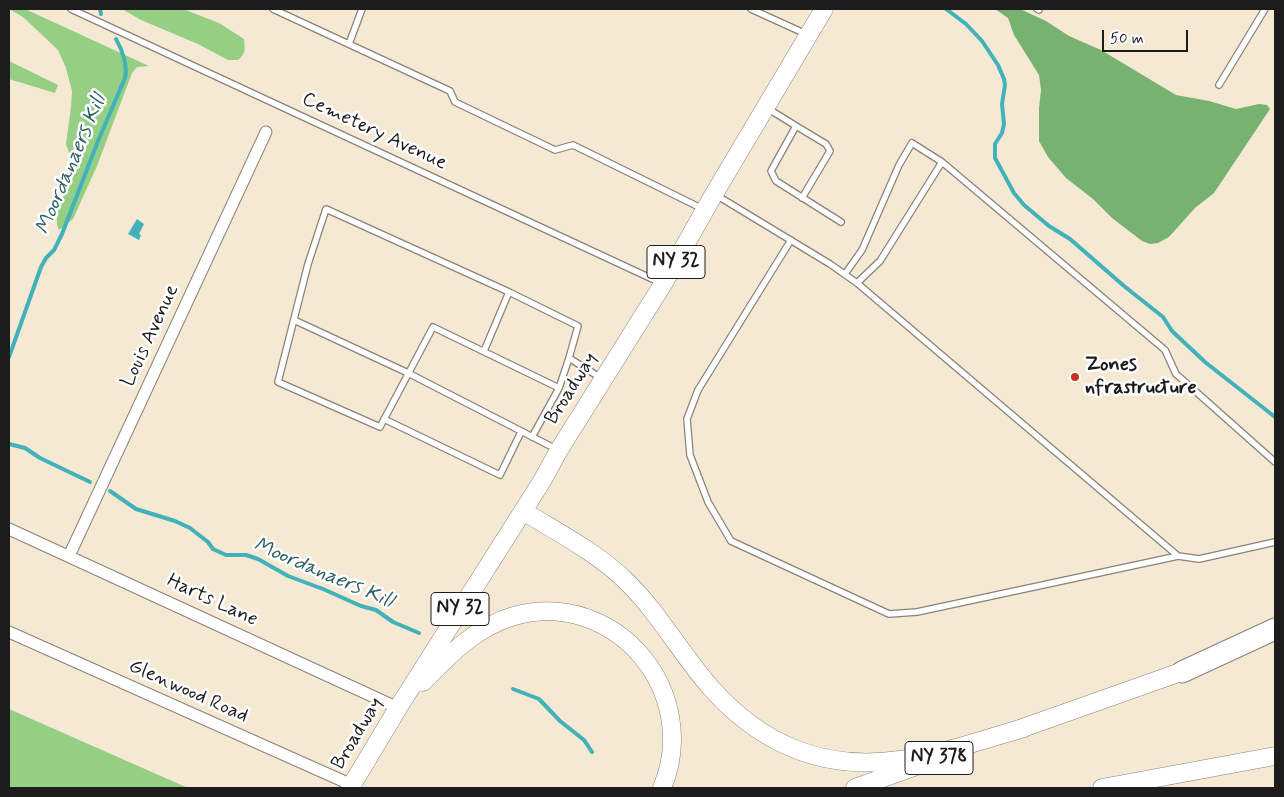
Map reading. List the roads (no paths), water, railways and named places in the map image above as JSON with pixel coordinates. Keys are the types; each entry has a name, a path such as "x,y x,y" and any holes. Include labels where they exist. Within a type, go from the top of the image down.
{"highway":[{"path":"1182,672 1275,629"}],"main road":[{"name":"Broadway","path":"351,787 398,708 523,511 663,284 824,9"},
{"path":"523,511 593,555 625,580 652,610 699,674 727,704 755,729 789,748 842,762 881,762 920,757 1024,728"},
{"path":"398,708 452,652 466,640 499,621 534,613 568,614 584,617 601,624 632,645 654,672 662,686 671,716 673,732 670,764 662,788"},
{"name":"NY 378","path":"855,788 1275,638"},
{"path":"1102,788 1275,756"}],"street":[{"name":"Louis Avenue","path":"69,556 266,132"},
{"name":"Harts Lane","path":"9,529 398,708"},
{"name":"Glenwood Road","path":"9,632 351,787"}],"lane":[{"name":"Cemetery Avenue","path":"71,9 663,284"},
{"path":"273,9 450,91 455,102 554,150 573,145 705,210"},
{"path":"348,44 362,9"},
{"path":"751,9 808,35"},
{"path":"1219,85 1265,9"},
{"path":"766,107 826,144 830,151 802,198"},
{"path":"796,126 771,171 776,181 842,222"},
{"path":"845,274 862,250 899,165 912,143 942,162 1165,350 1176,374 1275,462"},
{"path":"857,283 880,261 942,162"},
{"path":"714,194 791,240 857,283 1178,556"},
{"path":"532,438 559,388 578,326 509,292 326,209 308,264 278,382 380,427 433,327 559,388"},
{"path":"791,240 698,390 687,419 690,455 708,502 731,541 889,614 917,612 1178,556 1199,559 1275,542"},
{"path":"484,351 509,292"},
{"path":"294,320 408,373 532,438 559,450"},
{"path":"569,358 604,379"},
{"path":"384,419 500,475 521,432"}],"water":[{"path":"137,219 144,224 139,234 141,235 139,240 128,234"}],"waterway":[{"name":"Moordanaers Kill","path":"100,9 101,14"},
{"path":"946,9 966,24 982,41 998,65 1004,79 1002,104 1004,124 1002,133 995,144 995,158 1014,193 1024,205 1049,226 1070,239 1163,317 1172,331 1205,362 1275,417"},
{"name":"Moordanaers Kill","path":"9,357 41,267 54,250 62,234 125,78 124,58 116,39"},
{"name":"Moordanaers Kill","path":"9,444 25,448 40,458 90,482"},
{"name":"Moordanaers Kill","path":"110,491 136,509 175,521 190,528 208,542 213,549 226,555 246,555 258,559 288,576 361,606 376,610 393,622 419,633"},
{"name":"Moordanaers Kill","path":"513,689 539,699 560,721 584,740 592,752"}],"place":[{"name":"Zones nfrastructure","path":"1075,377"}]}
